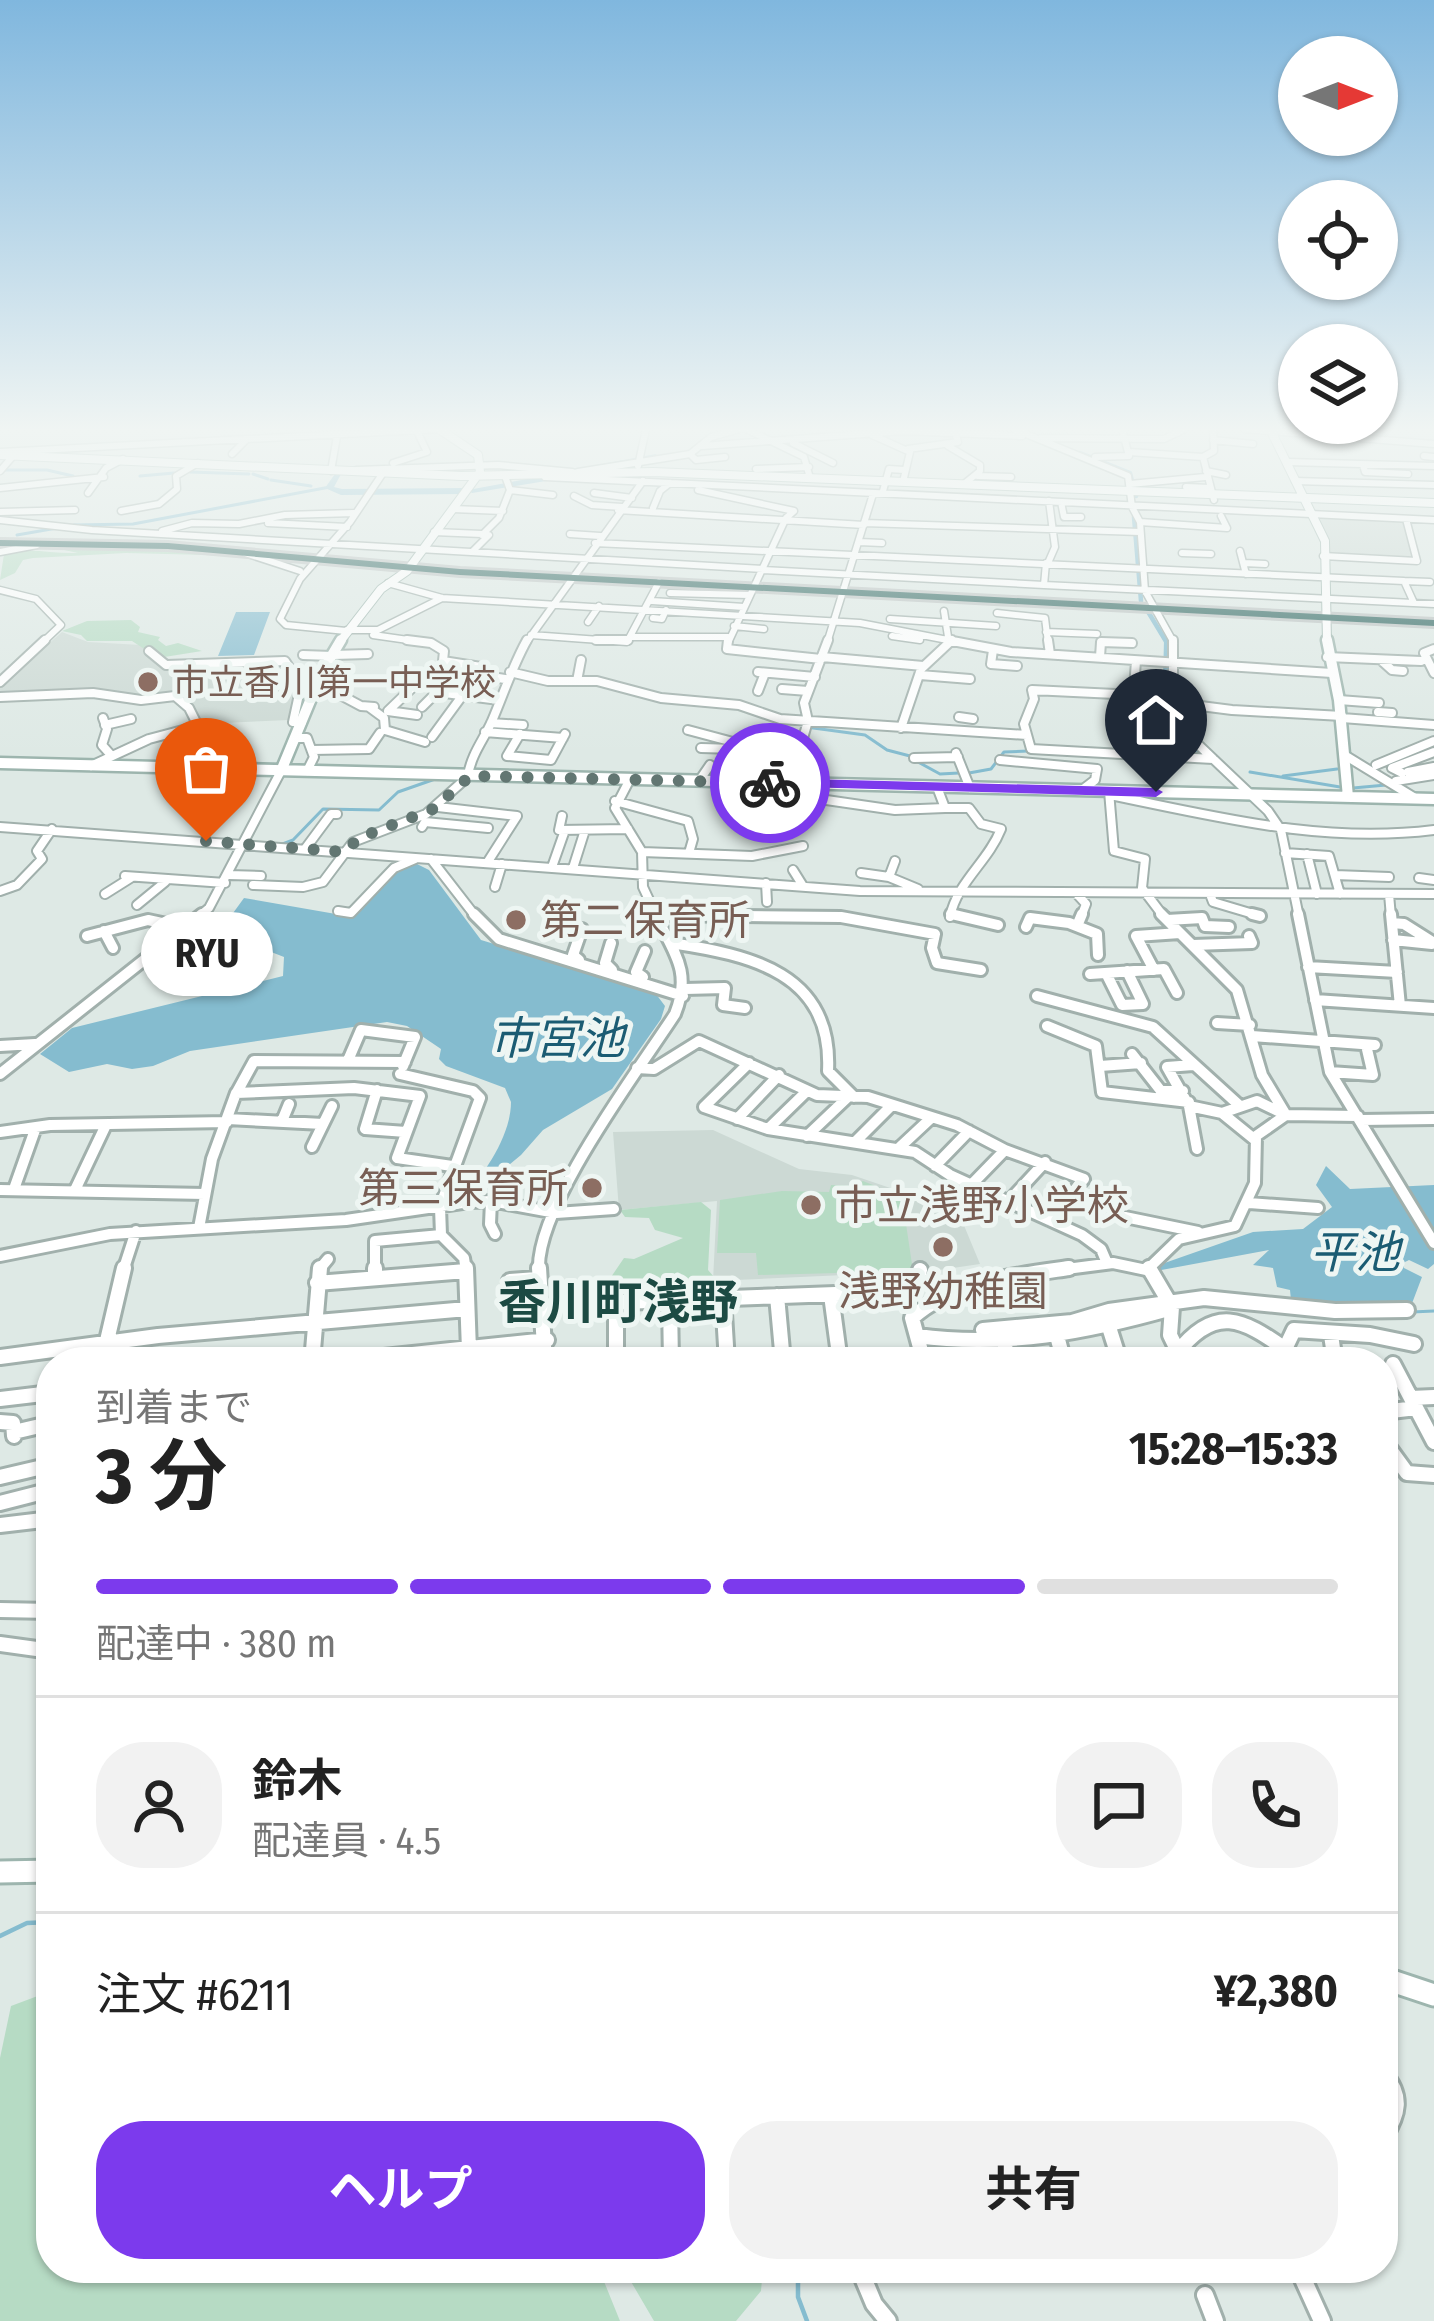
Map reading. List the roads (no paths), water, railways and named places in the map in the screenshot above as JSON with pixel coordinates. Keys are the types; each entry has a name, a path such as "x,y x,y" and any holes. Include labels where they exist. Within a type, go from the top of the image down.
{"highway":[{"path":"16,544 171,543 320,559"},
{"path":"0,545 245,553 752,589 845,585 1152,606 1239,599 1434,621"},
{"path":"576,577 752,589"},
{"path":"845,585 1044,602 1328,610"}],"main road":[{"path":"281,771 318,683 347,631 430,537"},
{"path":"1322,537 1327,657 1342,717 1348,797"},
{"path":"0,763 1434,800"},
{"path":"0,1872 36,1871"},
{"path":"1398,1983 1434,1995"}],"street":[{"path":"11,537 16,544"},
{"path":"231,537 763,570 845,585 1044,585 1239,599"},
{"path":"336,537 320,559 300,571 281,622 372,631 442,598"},
{"path":"472,552 487,537"},
{"path":"777,537 731,632 728,650 970,679"},
{"path":"790,783 805,720 806,691 822,658 860,537"},
{"path":"1044,585 1053,537"},
{"path":"1141,537 1145,591 1173,639 1169,663 1189,736 1281,830 1330,1072 1434,1243"},
{"path":"1324,556 1409,563 1417,561 1411,537"},
{"path":"432,818 469,776 472,752 488,728 506,677 597,539 1432,586"},
{"path":"859,542 882,543"},
{"path":"1186,569 1181,550 1213,558 1217,572"},
{"path":"1240,551 1246,574"},
{"path":"245,553 300,571"},
{"path":"1415,553 1434,554"},
{"path":"1244,563 1265,564"},
{"path":"1381,580 1386,602"},
{"path":"531,635 627,642 659,582"},
{"path":"388,583 442,598 598,606 624,614 644,609 742,611"},
{"path":"1406,584 1414,603"},
{"path":"670,592 752,589"},
{"path":"0,590 36,599 61,625 0,682"},
{"path":"624,614 639,595"},
{"path":"652,601 898,624 993,650 1332,673"},
{"path":"1044,602 1046,632 1054,654"},
{"path":"1328,610 1386,602 1434,604"},
{"path":"588,622 598,606"},
{"path":"653,618 662,619 666,610"},
{"path":"700,612 695,624 699,629 731,632"},
{"path":"717,631 724,614"},
{"path":"898,624 927,616 978,623 1045,618"},
{"path":"945,616 952,640"},
{"path":"356,618 413,622 403,632"},
{"path":"856,634 860,623"},
{"path":"898,624 916,642"},
{"path":"632,637 764,629"},
{"path":"1046,632 1085,635"},
{"path":"373,635 436,642 444,651 442,661 481,667 472,674 603,682 661,698 728,703 770,717 1027,735"},
{"path":"901,728 922,670 952,640"},
{"path":"1100,657 1101,642 1131,640 1145,752"},
{"path":"1054,654 1055,641"},
{"path":"425,653 436,642"},
{"path":"1434,649 1424,653 1434,673"},
{"path":"993,650 991,664 1018,666"},
{"path":"149,652 166,665 285,661 301,685 293,722 302,722"},
{"path":"470,662 476,652"},
{"path":"1030,653 1031,665"},
{"path":"303,656 368,654"},
{"path":"1234,654 1238,666"},
{"path":"1327,657 1421,661"},
{"path":"577,681 581,660"},
{"path":"1382,661 1392,670 1403,671"},
{"path":"1213,665 1216,682"},
{"path":"603,682 612,671"},
{"path":"758,686 762,672 806,691"},
{"path":"788,682 812,676"},
{"path":"390,709 415,685 506,677"},
{"path":"538,690 543,680"},
{"path":"554,694 560,681"},
{"path":"318,683 369,706 384,718 382,729 407,739"},
{"path":"1213,759 1031,749 1024,719 1034,701 1032,690 1342,717 1392,714"},
{"path":"369,706 420,711 436,692 500,700"},
{"path":"0,698 93,693 141,700 175,696 189,708 197,726 110,754 92,766"},
{"path":"394,742 428,739 462,696"},
{"path":"1339,700 1379,708 1407,723 1434,725"},
{"path":"926,758 929,729 938,714"},
{"path":"963,730 966,718"},
{"path":"998,733 1001,718"},
{"path":"110,754 102,746 104,722 131,719"},
{"path":"1407,723 1414,742"},
{"path":"118,728 124,749"},
{"path":"488,728 522,729 564,736 551,760 508,756 522,729"},
{"path":"688,730 723,738 735,748 740,782 758,790 895,810 969,808 981,824 1001,829 993,850 958,892 950,917 1026,925 1030,918 1077,926 1097,934 1098,956"},
{"path":"312,750 377,748 380,733"},
{"path":"341,752 348,734"},
{"path":"530,758 543,736"},
{"path":"296,738 307,738 312,750 307,771"},
{"path":"1376,765 1434,741"},
{"path":"701,748 768,749 800,744"},
{"path":"1402,776 1392,768 1434,752"},
{"path":"914,758 957,755 970,788"},
{"path":"1346,756 1418,799"},
{"path":"1000,760 1097,769 1095,780 1082,790"},
{"path":"699,781 710,765"},
{"path":"0,1074 209,908 281,771"},
{"path":"1387,783 1434,771"},
{"path":"546,1347 538,1251 579,1163 684,992 680,965 641,873 642,852 619,818 616,801 629,779"},
{"path":"937,787 945,808"},
{"path":"1286,1115 1262,1075 1238,990 1146,893 1140,884 1145,859 1114,851 1110,793 1281,830 1345,838 1434,830"},
{"path":"616,801 688,821 693,839 689,853"},
{"path":"443,828 456,809"},
{"path":"105,894 128,876 165,882 255,879 313,886 323,882 359,838 456,809 517,816 488,863"},
{"path":"305,849 331,814 337,814"},
{"path":"432,818 443,828 485,833 498,814"},
{"path":"562,816 559,830 628,829"},
{"path":"573,868 584,817"},
{"path":"0,827 502,864 528,861 552,867 803,886 1433,898"},
{"path":"0,890 17,885 42,859 37,851 52,829"},
{"path":"552,867 565,830"},
{"path":"642,852 752,856 803,846"},
{"path":"1286,853 1328,856 1340,894"},
{"path":"1307,854 1317,894"},
{"path":"255,879 260,858"},
{"path":"338,911 351,913 394,868 418,858"},
{"path":"431,859 472,906 487,932 684,992 717,984 725,988 723,1005 746,1008"},
{"path":"889,877 895,861"},
{"path":"1349,863 1358,894"},
{"path":"495,887 502,864"},
{"path":"793,870 803,886"},
{"path":"861,873 889,877 920,891"},
{"path":"1335,875 1389,877"},
{"path":"1419,878 1434,880"},
{"path":"137,905 165,882"},
{"path":"766,883 767,902"},
{"path":"1075,892 1085,904 1077,926"},
{"path":"1210,893 1214,902 1260,916"},
{"path":"1389,894 1400,1006"},
{"path":"656,915 857,919 935,934 932,948 937,963 981,970"},
{"path":"1167,920 1202,919 1205,926 1228,927"},
{"path":"87,936 148,920 185,928"},
{"path":"1392,923 1434,933"},
{"path":"582,929 573,955 585,964"},
{"path":"1414,930 1434,944"},
{"path":"104,931 113,948"},
{"path":"1154,970 1136,936 1180,933"},
{"path":"1192,944 1252,943 1249,936"},
{"path":"1394,940 1434,944"},
{"path":"611,943 605,963 612,972"},
{"path":"671,943 730,952 808,992 824,1017 830,1045 828,1071 851,1097"},
{"path":"645,950 636,972 652,984"},
{"path":"680,965 697,962"},
{"path":"1309,967 1397,972"},
{"path":"1090,974 1164,969 1177,993"},
{"path":"1104,1014 1110,1003 1143,1004 1127,971"},
{"path":"1106,973 1120,1002"},
{"path":"1037,996 1153,1028 1240,1106"},
{"path":"1315,1000 1434,1008"},
{"path":"1216,1023 1371,1045 1373,1075 1330,1072"},
{"path":"1047,1026 1091,1041 1102,1092 1187,1100"},
{"path":"349,1058 361,1030 415,1037 393,1091"},
{"path":"637,1068 654,1070 696,1041 807,1091 891,1106 969,1131 1005,1150 1084,1179 1048,1220"},
{"path":"0,1046 38,1043"},
{"path":"199,1228 227,1120 254,1061 349,1058 402,1068 473,1091 480,1098 440,1207 441,1235 464,1258 469,1347"},
{"path":"1100,1066 1137,1059 1161,1091 1222,1113 1253,1139 1255,1183 1234,1226 1178,1239 1151,1270"},
{"path":"749,1063 704,1107 768,1129 899,1147 1094,1242 1107,1263"},
{"path":"1193,1065 1167,1067 1198,1130 1197,1149"},
{"path":"737,1120 779,1075"},
{"path":"236,1093 377,1090 420,1096 399,1162 452,1166"},
{"path":"377,1090 364,1129 406,1132"},
{"path":"768,1129 807,1091"},
{"path":"807,1136 851,1097"},
{"path":"1222,1113 1257,1101 1286,1115 1434,1119"},
{"path":"282,1121 289,1104"},
{"path":"312,1147 332,1106"},
{"path":"856,1141 891,1106"},
{"path":"1253,1139 1286,1115"},
{"path":"899,1147 930,1119"},
{"path":"0,1132 227,1120 323,1124"},
{"path":"14,1189 36,1127"},
{"path":"75,1190 105,1127"},
{"path":"935,1166 969,1131"},
{"path":"971,1185 1005,1150"},
{"path":"1008,1202 1045,1162"},
{"path":"0,1190 205,1194"},
{"path":"491,1201 490,1224 495,1234"},
{"path":"0,1256 136,1231 346,1220 491,1201 556,1213 614,1209"},
{"path":"1249,1203 1318,1208"},
{"path":"1125,1217 1198,1232"},
{"path":"104,1347 111,1307 121,1293 136,1231"},
{"path":"375,1278 375,1241 441,1235"},
{"path":"313,1347 317,1272 328,1259"},
{"path":"920,1347 914,1313 925,1303 1022,1277 1107,1263 1151,1270"},
{"path":"616,1347 616,1305 830,1295 909,1285 920,1270"},
{"path":"1151,1270 1170,1303 1170,1335 1175,1347"},
{"path":"317,1283 466,1271"},
{"path":"510,1281 537,1279"},
{"path":"830,1295 838,1347"},
{"path":"777,1296 782,1347"},
{"path":"723,1297 726,1347"},
{"path":"983,1330 1072,1322 1109,1311 1216,1298 1335,1311 1407,1310"},
{"path":"670,1303 671,1347"},
{"path":"917,1336 969,1345 1057,1336 1170,1303"},
{"path":"75,1347 467,1309"},
{"path":"1186,1347 1195,1332 1234,1321 1253,1325 1277,1347"},
{"path":"1108,1324 1115,1347"},
{"path":"1289,1347 1294,1330 1330,1336 1379,1334 1414,1344"},
{"path":"1057,1336 1060,1347"},
{"path":"1330,1336 1332,1347"},
{"path":"492,1347 547,1340"},
{"path":"1004,1342 1005,1347"},
{"path":"0,1357 36,1352"},
{"path":"1398,1374 1434,1442"},
{"path":"0,1399 36,1395"},
{"path":"1398,1408 1434,1396"},
{"path":"0,1422 13,1423 14,1435 36,1428"},
{"path":"1398,1461 1407,1473 1434,1475"},
{"path":"36,1469 0,1477 2,1503 36,1494"},
{"path":"0,1525 36,1521"},
{"path":"0,1610 36,1611"},
{"path":"1,1646 36,1650"},
{"path":"865,2283 888,2321"},
{"path":"1305,2283 1322,2321"},
{"path":"1204,2295 1215,2321"}],"water":[{"path":"236,612 270,612 254,655 218,656"},
{"name":"市宮池","path":"417,864 429,870 481,940 635,986 656,994 665,1006 661,1019 612,1089 543,1130 468,1199 463,1196 502,1140 511,1102 505,1088 446,1066 439,1059 441,1049 407,1026 387,1022 190,1051 132,1069 107,1064 69,1072 40,1054 72,1028 283,976 284,957 261,948 241,929 220,931 244,898 353,917 396,872"},
{"name":"平池","path":"1326,1166 1350,1189 1434,1185 1434,1264 1428,1269 1409,1260 1403,1263 1422,1277 1411,1306 1291,1300 1290,1290 1277,1287 1273,1268 1253,1265 1269,1250 1156,1271 1156,1266 1253,1232 1303,1229 1332,1207 1316,1185"}],"waterway":[{"path":"1136,537 1141,601"},
{"path":"1147,610 1167,643"},
{"path":"1167,643 1166,678 1177,730 1205,756"},
{"path":"803,695 804,720"},
{"path":"806,727 865,735 887,750 910,756"},
{"path":"1393,754 1418,744"},
{"path":"969,773 991,769 1004,752 1028,751"},
{"path":"918,762 940,774 959,773"},
{"path":"1283,776 1337,769"},
{"path":"1250,772 1340,787"},
{"path":"280,845 293,840 323,809 379,810 398,792 438,778"},
{"path":"1353,788 1386,785"},
{"path":"1412,1312 1434,1311"},
{"path":"0,1936 36,1923"},
{"path":"798,2283 807,2321"}],"place":[{"name":"市立香川第一中学校","path":"148,682"},
{"name":"RYU","path":"206,841"},
{"name":"第二保育所","path":"516,920"},
{"name":"第三保育所","path":"592,1188"},
{"name":"市立浅野小学校","path":"811,1205"},
{"name":"浅野幼稚園","path":"943,1247"}],"district":[{"name":"香川町浅野","path":"618,1302"}]}
